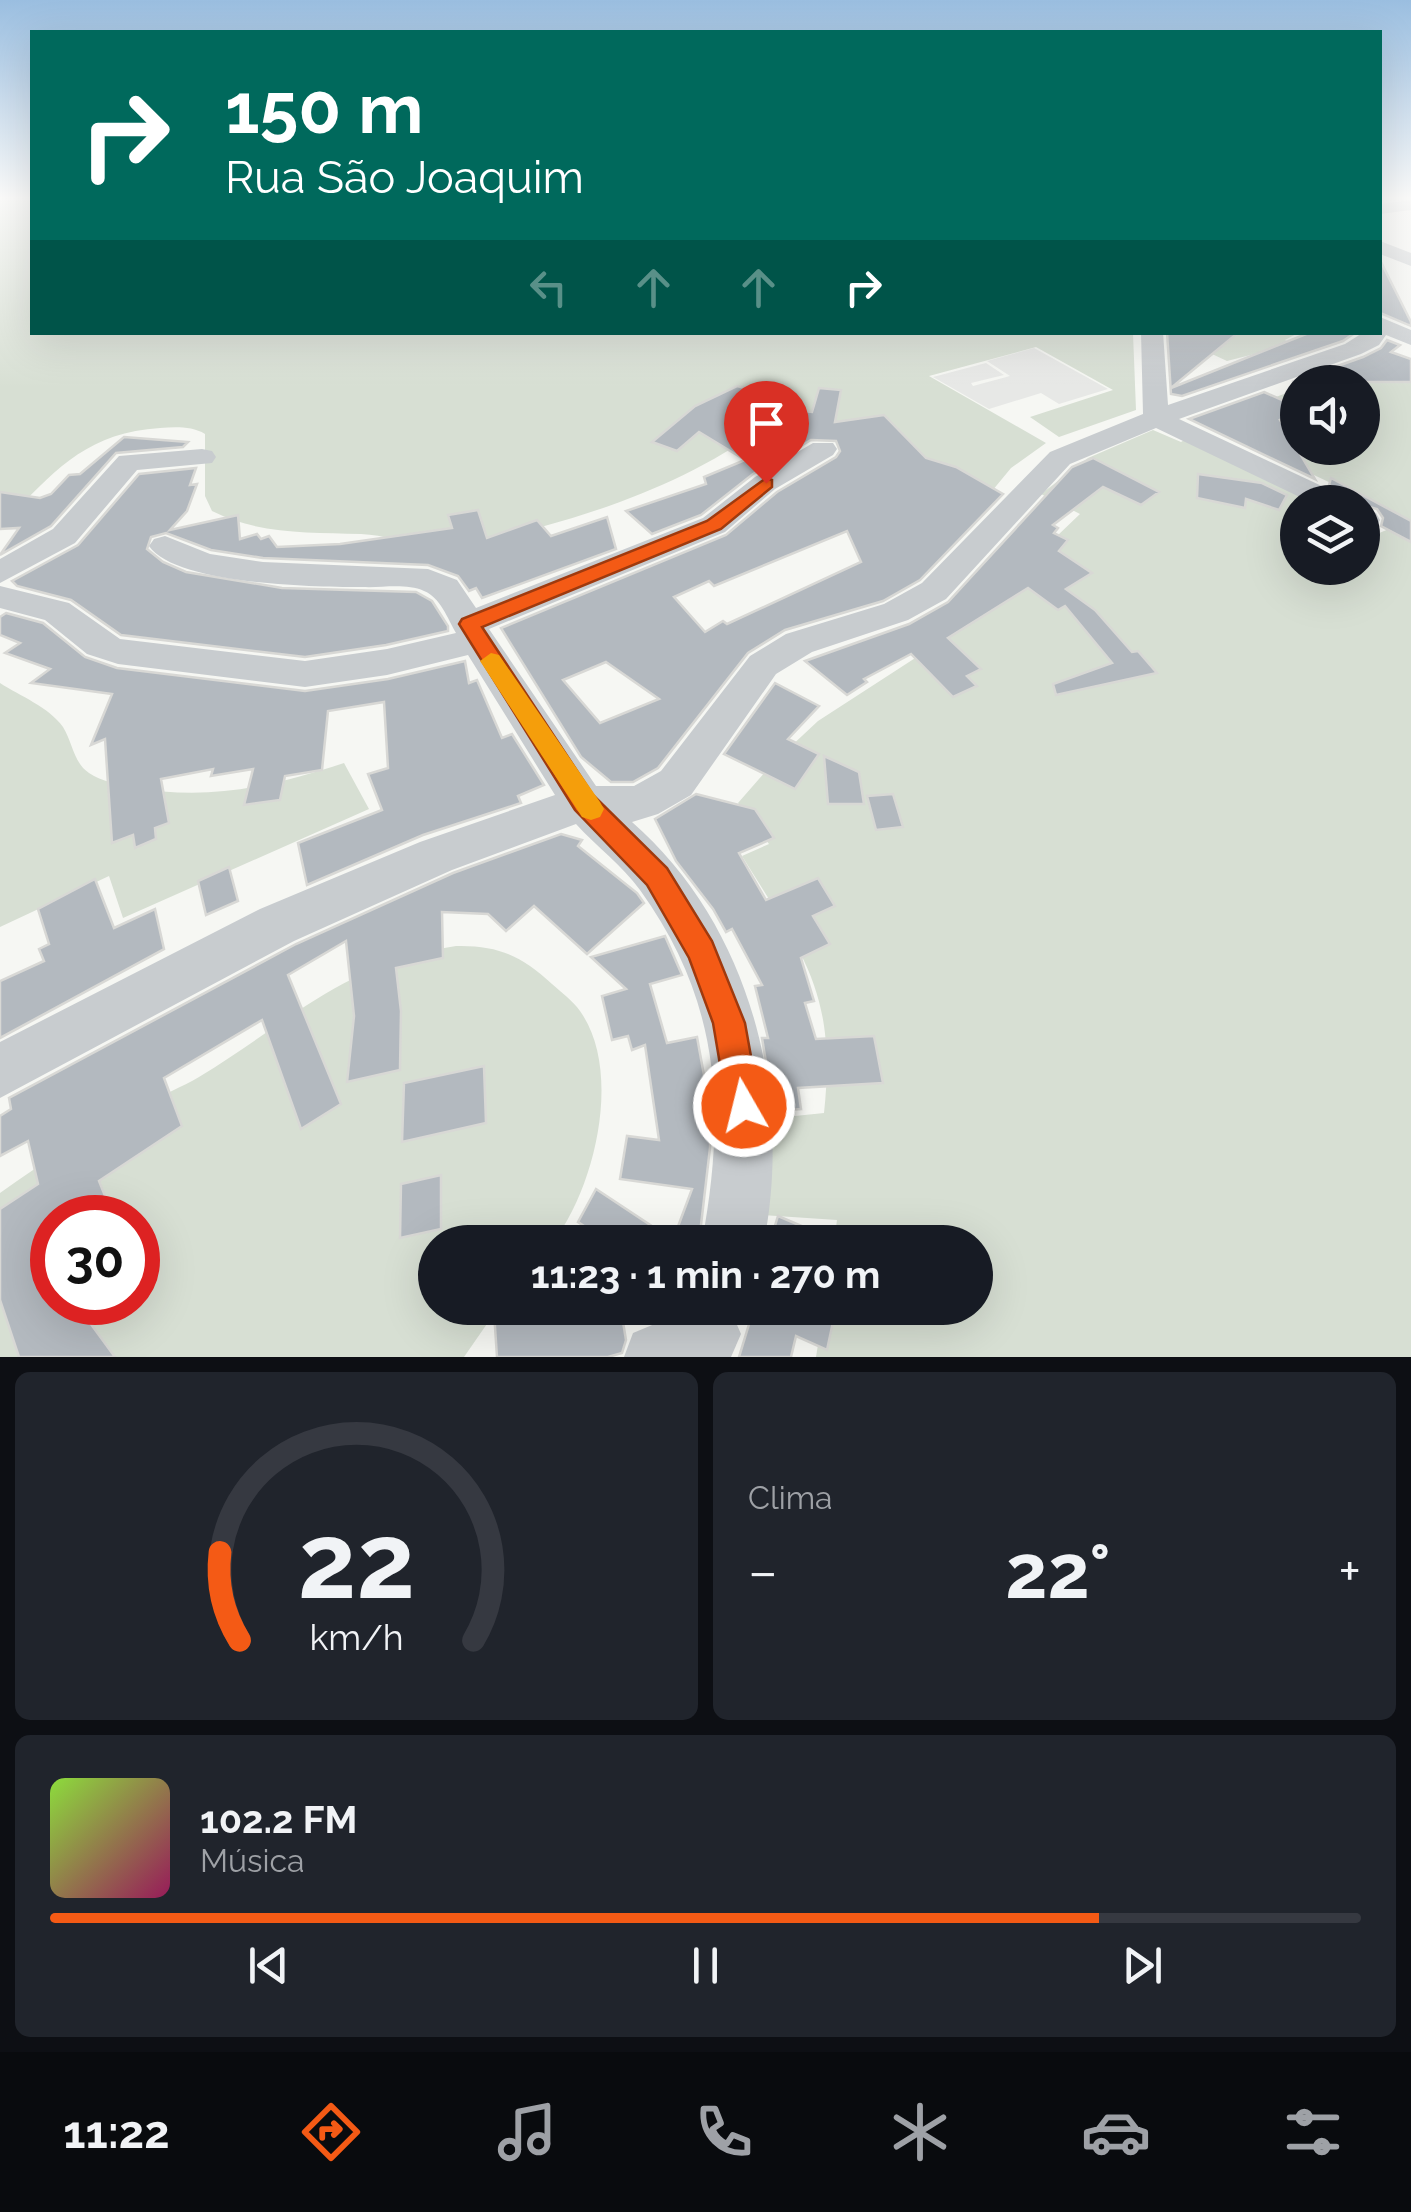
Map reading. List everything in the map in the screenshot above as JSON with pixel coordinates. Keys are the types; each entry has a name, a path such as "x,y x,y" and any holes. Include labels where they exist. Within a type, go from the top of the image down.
{"street":[{"path":"1152,335 1156,418"},
{"path":"0,1071 277,926 436,856 584,802 623,806 660,795 676,783 755,673 772,658 799,643 896,612 934,591 1052,463 1156,418 1341,354 1371,335"},
{"path":"1156,418 1298,485"},
{"path":"0,597 66,615 100,644 118,651 282,673 332,672 386,662 473,632 714,525 766,483 822,449"},
{"path":"0,573 64,536 126,464 146,458 202,456"},
{"path":"165,546 181,555 246,569 309,576 406,578 442,585 584,802 657,877 701,951 717,988 740,1072 747,1143 738,1225"}],"shaded area":[{"path":"0,261 30,261 30,335 1133,335 1136,410 1059,437 1030,417 1113,390 1036,347 929,376 1046,443 1011,468 978,508 792,406 734,447 641,494 575,517 471,543 428,545 370,535 285,531 230,519 212,511 205,496 205,434 177,427 133,432 89,448 53,474 0,526"},
{"path":"1237,335 1294,335 1285,340 1293,344 1227,361 1212,354"},
{"path":"1034,348 1108,389 1059,404 1041,393 989,409 933,377 986,363 1004,375 971,383 973,386 1010,376 987,361"},
{"path":"1371,362 1411,375 1411,1357 816,1357 821,1325 993,1325 993,1225 836,1225 837,1220 761,1215 766,1119 824,1113 827,1071 820,1005 811,976 742,856 769,844 738,803 818,721 960,629 1080,514 1041,494 1088,458 1153,430 1181,442 1189,437 1286,485 1280,485 1280,585 1380,585 1380,533 1410,520 1380,506 1380,485 1335,485 1293,465 1380,465 1380,365 1363,365"},
{"path":"1280,395 1280,459 1205,424"},
{"path":"0,683 57,720 80,763 105,781 161,791 214,792 266,785 344,763 369,809 123,918 109,876 0,927"},
{"path":"456,946 497,950 520,959 580,1011 593,1036 600,1065 598,1129 591,1161 564,1225 418,1225 418,1325 486,1325 464,1357 0,1357 0,1193 89,1135 199,1077 320,997 381,966"}],"building":[{"path":"1382,264 1411,322 1411,326 1382,314"},
{"path":"1167,335 1235,335 1171,388 1304,335 1352,335 1182,396 1171,394"},
{"path":"1387,340 1400,345 1391,352 1411,359 1411,382 1380,382 1380,365 1340,365 1381,348"},
{"path":"737,386 791,410 812,412 819,388 841,390 835,422 884,415 926,458 956,467 1003,494 920,580 883,601 785,630 748,653 658,768 633,782 611,782 581,757 501,628 726,535 777,492 840,451 836,441 811,440 753,474 701,515 652,534 626,511 706,484 704,477 745,460 699,432 677,451 652,442 695,406","holes":["847,531 861,562 727,624 723,621 705,632 674,597 709,581 714,586","606,662 659,699 600,723 563,680"]},
{"path":"1264,392 1280,399 1280,462 1189,419"},
{"path":"124,437 188,442 183,447 116,453 51,526 0,555 19,528 0,529 0,492 40,498 51,494 69,475 80,474"},
{"path":"1093,458 1159,492 1141,505 1103,487 1053,525 1058,528 1054,533 1068,540 1059,551 1092,573 1066,589 1095,610 1132,652 1138,651 1157,673 1056,695 1053,684 1112,663 1065,606 1058,610 1028,588 948,638 981,669 967,676 977,686 953,697 911,654 864,679 867,682 847,695 805,661 909,624 948,602 1072,467"},
{"path":"1286,465 1307,465 1315,479"},
{"path":"196,468 190,485 197,484 187,511 170,530 238,515 240,539 257,534 261,539 269,536 277,547 340,544 452,528 448,515 478,510 487,538 537,520 551,536 607,517 616,549 482,598 476,588 469,591 458,576 428,565 263,558 211,550 166,533 151,537 147,549 163,562 186,572 282,588 416,592 432,601 448,626 448,631 386,645 305,657 121,635 71,600 17,586 12,581 78,545 139,474"},
{"path":"1198,474 1262,483 1280,492 1280,508 1246,499 1245,508 1197,498"},
{"path":"1380,504 1411,521 1411,542 1381,526"},
{"path":"6,613 43,623 85,657 117,668 305,691 388,679 465,661 469,683 477,680 502,738 512,734 544,785 518,796 521,803 423,835 307,885 298,843 382,810 368,774 388,768 384,702 328,711 322,770 285,776 280,800 244,805 253,769 211,776 213,769 161,779 169,823 155,828 156,839 135,848 133,835 112,843 105,739 91,745 112,694 31,683 50,669 5,653 20,643 0,635 0,617"},
{"path":"775,683 819,706 788,739 819,754 795,789 724,754"},
{"path":"824,756 859,772 864,804 828,804"},
{"path":"696,794 755,809 774,838 739,853 766,900 818,878 835,906 813,916 830,944 801,958 814,1001 805,1003 816,1039 874,1036 883,1083 798,1088 801,1109 774,1111 762,1038 768,1038 755,986 762,985 732,929 726,932 676,861 655,819"},
{"path":"893,794 903,827 876,830 867,796"},
{"path":"561,834 582,840 578,846 644,903 587,954 534,906 506,931 488,914 442,912 443,958 396,968 401,1011 400,1070 347,1082 354,1016 346,941 288,975 341,1104 301,1129 262,1020 164,1078 182,1126 99,1181 105,1195 30,1195 30,1325 92,1325 115,1357 19,1357 0,1300 0,1209 38,1184 28,1141 0,1156 0,1116 11,1109 9,1098 296,944 453,873"},
{"path":"229,867 238,901 206,915 198,881"},
{"path":"95,879 114,928 155,909 164,949 0,1038 0,981 44,961 39,949 49,944 38,909"},
{"path":"665,936 682,975 650,984 667,1043 697,1037 710,1108 710,1148 701,1225 679,1225 692,1189 620,1179 627,1136 659,1140 645,1045 632,1050 628,1036 612,1040 602,996 626,989 591,957"},
{"path":"484,1066 486,1123 402,1142 404,1083"},
{"path":"441,1175 441,1225 418,1225 418,1234 400,1238 401,1184"},
{"path":"596,1189 650,1225 582,1225 578,1222"},
{"path":"778,1216 799,1225 775,1225"},
{"path":"495,1325 624,1325 626,1340 622,1353 608,1357 497,1357"},
{"path":"749,1325 832,1325 827,1350 796,1336 791,1357 739,1357"}],"slow traffic":[{"path":"491,661 591,809"}],"route":[{"path":"744,1106 729,1023 701,951 657,877 584,802 469,624 714,525 738,510 766,483"}]}
